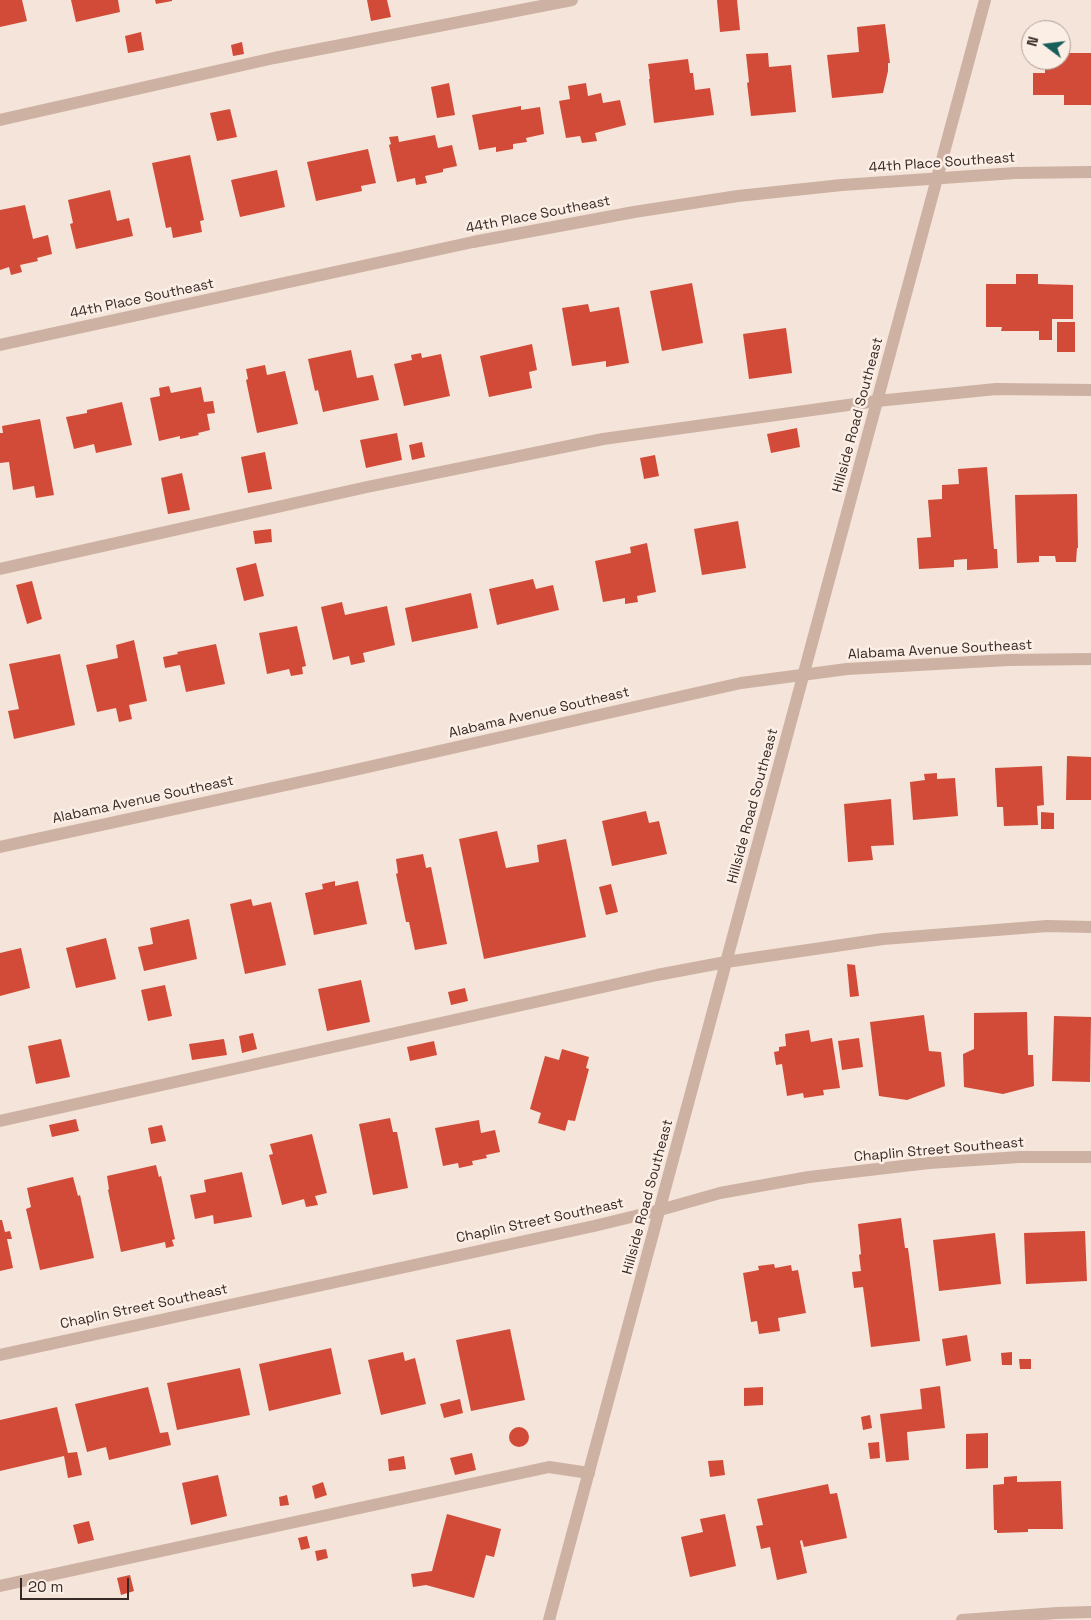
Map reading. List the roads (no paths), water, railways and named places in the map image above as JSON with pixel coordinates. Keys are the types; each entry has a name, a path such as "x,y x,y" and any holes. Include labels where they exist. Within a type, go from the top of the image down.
{"street":[{"path":"0,120 274,58 572,0"},
{"name":"Hillside Road Southeast","path":"549,1620 985,0"},
{"name":"44th Place Southeast","path":"0,345 463,244 625,213 738,196 842,185 1015,173 1091,172"},
{"path":"0,569 367,487 604,439 877,401 996,389 1091,390"},
{"name":"Alabama Avenue Southeast","path":"0,846 328,776 741,683 847,669 1008,660 1091,659"},
{"path":"0,1121 657,975 726,962 883,939 1047,926 1091,927"},
{"name":"Chaplin Street Southeast","path":"0,1354 594,1226 742,1188 869,1169 929,1163 989,1159 1091,1157"},
{"path":"0,1586 549,1467 589,1473"},
{"path":"962,1620 1048,1613 1091,1612"}]}
